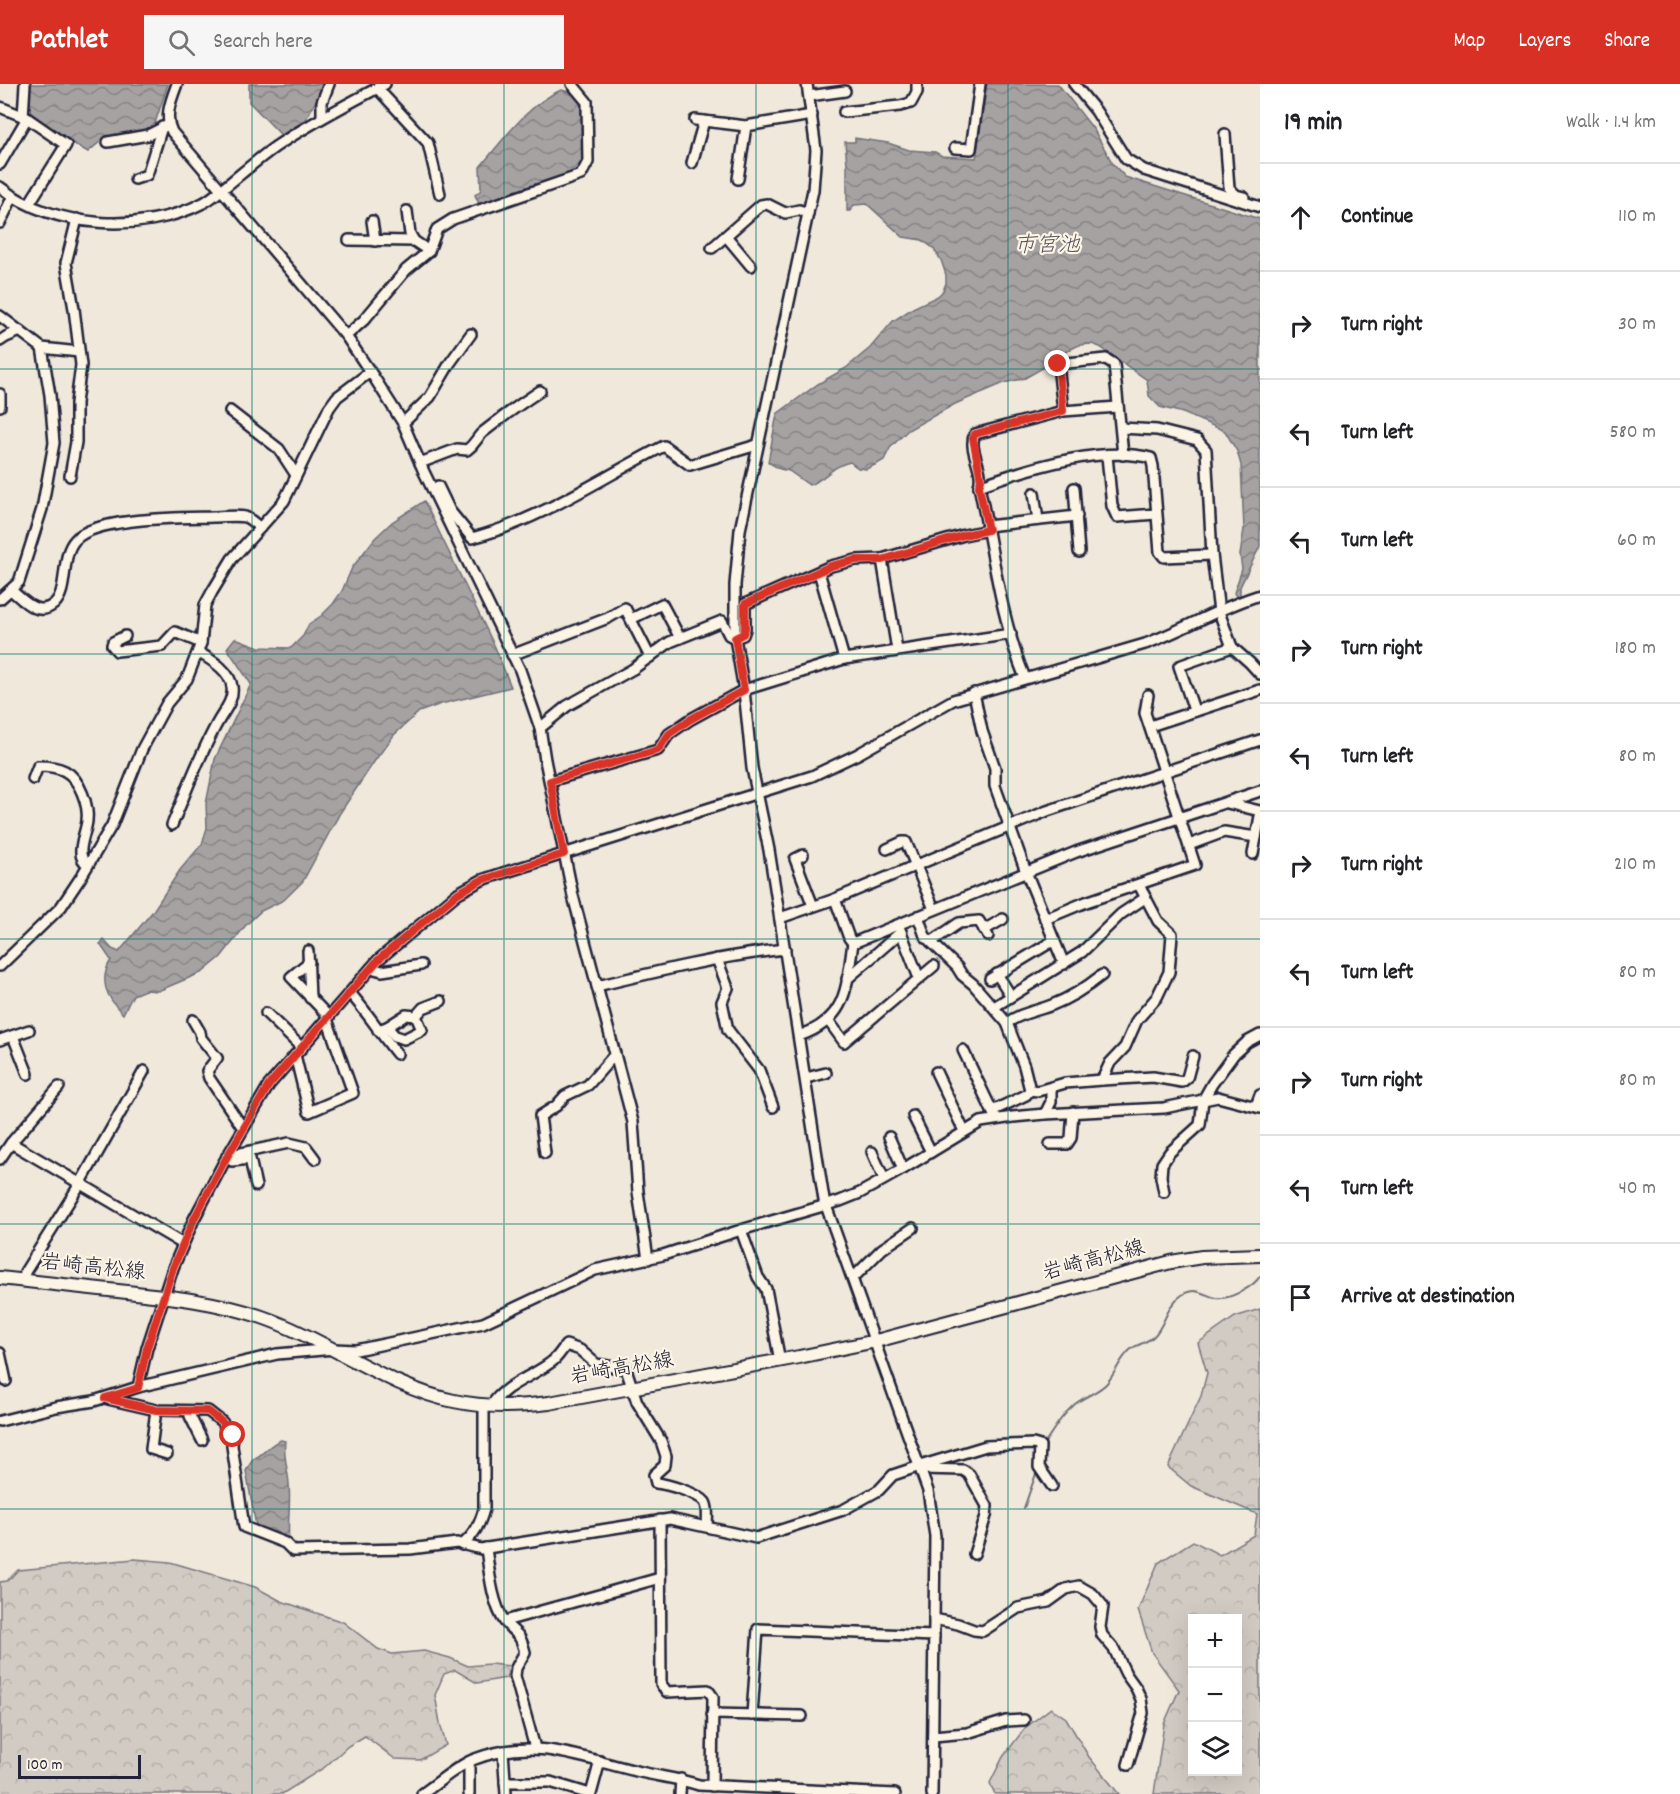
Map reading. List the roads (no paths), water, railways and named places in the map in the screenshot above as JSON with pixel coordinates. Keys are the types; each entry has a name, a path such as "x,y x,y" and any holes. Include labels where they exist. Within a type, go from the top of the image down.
{"main road":[{"name":"岩崎高松線","path":"0,1278 164,1296 231,1308 263,1317 334,1348 421,1392 452,1401 517,1407 780,1361 876,1341 1171,1262 1202,1257 1260,1255"}],"street":[{"path":"0,164 25,118 25,84"},
{"path":"135,179 147,175 177,84"},
{"path":"322,118 322,102 329,84"},
{"path":"346,336 364,320 406,270 429,251 437,229 453,219 581,175 588,162 587,102 572,84"},
{"path":"807,84 816,168 737,550 735,638 757,795 769,850 820,1180 826,1205 928,1491 935,1536 932,1794"},
{"path":"844,112 911,103 917,92 917,84"},
{"path":"955,148 971,149 980,84"},
{"path":"1074,84 1096,111 1126,159 1144,170 1260,207"},
{"path":"0,187 29,204 59,216 95,223 135,222 176,214 204,202 274,148 322,118 381,86 428,143 440,194"},
{"path":"809,96 833,88 845,91"},
{"path":"0,107 25,118 66,145 29,204"},
{"path":"692,163 700,121 746,126 812,115"},
{"path":"108,142 148,135 165,126"},
{"path":"165,126 346,336 403,423 530,694 540,728 564,854 633,1122 638,1192 648,1259"},
{"path":"738,179 746,126"},
{"path":"1225,134 1229,188 1236,195 1244,197 1245,202"},
{"path":"0,223 13,196"},
{"path":"712,248 761,205 767,204 785,213 799,210 808,213"},
{"path":"407,211 410,234 414,241 429,251"},
{"path":"70,476 76,442 76,403 81,365 66,263 77,219"},
{"path":"372,221 375,241"},
{"path":"726,236 751,266"},
{"path":"349,240 414,241"},
{"path":"0,316 42,348 79,351"},
{"path":"0,341 20,332"},
{"path":"403,423 430,397 471,334"},
{"path":"0,599 19,582 42,509 54,443 50,395 42,348"},
{"path":"1063,411 1058,364 1106,359 1114,364 1123,455"},
{"path":"0,966 61,907 88,865 112,825 142,748 167,703 187,679 200,647 205,605 232,560 284,501 329,408 337,397 370,372"},
{"path":"422,467 458,449 467,450 476,444 479,436 540,391"},
{"path":"0,394 0,406"},
{"path":"1025,678 997,586 979,486 981,480 973,444 975,434 1063,411 1118,407"},
{"path":"230,411 279,449 296,475"},
{"path":"1121,428 1158,430 1197,440 1206,450 1212,555 1219,612 1232,647 1260,674"},
{"path":"422,467 432,475 450,511 472,538 490,534 526,519 664,446 690,465 757,445"},
{"path":"979,486 1057,462 1140,455 1150,458 1153,466 1160,552 1164,557 1212,555"},
{"path":"1107,456 1113,513 1117,517 1156,514"},
{"path":"1074,489 1079,552"},
{"path":"1034,493 1038,520"},
{"path":"735,638 743,634 745,629 745,604 831,566 856,560 882,560 988,528 1077,516"},
{"path":"11,590 31,607 39,609 55,603 59,596 68,551 83,533 103,527 161,518 244,517 260,528"},
{"path":"882,560 897,650"},
{"path":"819,572 844,659"},
{"path":"138,1388 147,1348 183,1244 226,1159 269,1085 378,960 458,893 482,880 812,776 836,765 938,707 974,693 1145,644 1172,634 1242,600 1260,595"},
{"path":"630,619 662,604 680,638"},
{"path":"512,655 608,618 625,608 650,657"},
{"path":"540,728 567,706 633,669 670,642 722,621 729,635 735,638"},
{"path":"125,636 111,645 117,651 162,646 176,632 200,647 221,667 230,678 233,688 231,700 210,737 172,825"},
{"path":"550,781 658,750 669,734 691,719 744,690 844,659 1011,634"},
{"path":"1194,710 1179,666 1232,647"},
{"path":"1150,726 1260,690"},
{"path":"974,693 982,731 995,768 995,786 1026,872 1064,964"},
{"path":"1045,919 1086,902 1195,865 1144,713 1148,695"},
{"path":"780,918 835,899 1047,811 1260,740"},
{"path":"33,779 38,766 47,766 65,771 76,783 87,807 88,818 81,852 83,860 88,865"},
{"path":"847,979 899,928 918,916 1076,852 1260,791"},
{"path":"1224,803 1260,813 1253,854"},
{"path":"1189,845 1224,832 1256,837"},
{"path":"887,849 906,842 934,909"},
{"path":"803,855 795,860 813,906"},
{"path":"1102,1080 1110,1063 1125,1047 1137,1020 1157,997 1169,972 1172,934 1158,921 1138,885"},
{"path":"994,1007 1082,952 1121,914 1144,898"},
{"path":"799,1036 812,1032 828,1020 843,1000 853,943 849,938 835,899"},
{"path":"0,1421 105,1398 277,1354 334,1348 356,1350 483,1323 595,1270 648,1259 860,1193 994,1115 1026,1095 1030,1090 1027,1075 1007,1023 925,936 918,916"},
{"path":"931,942 959,923 979,921 986,933 1004,919"},
{"path":"853,943 899,928"},
{"path":"899,928 919,978"},
{"path":"1011,996 994,976 1053,940"},
{"path":"597,986 717,959 784,950"},
{"path":"308,951 310,998"},
{"path":"717,959 728,988 722,1002 728,1030 759,1070 773,1107"},
{"path":"266,1013 298,1052 309,1112 353,1093 328,1018 291,977 309,962"},
{"path":"371,968 382,971 421,965"},
{"path":"828,1020 844,1042 934,966"},
{"path":"1007,1023 1014,1018 1054,1004 1089,985 1102,975"},
{"path":"350,993 382,1029 397,1054"},
{"path":"416,1016 423,1008 441,1001"},
{"path":"382,1029 406,1015 416,1016"},
{"path":"382,1029 404,1039 422,1030 416,1016"},
{"path":"193,1020 201,1038 217,1058 207,1071 208,1078 243,1128"},
{"path":"0,1040 29,1030"},
{"path":"1164,1192 1161,1178 1162,1164 1170,1152 1200,1125 1203,1100 1212,1083 1234,1054 1246,1042 1260,1035"},
{"path":"13,1036 27,1074"},
{"path":"963,1050 994,1115"},
{"path":"545,1153 540,1116 556,1106 565,1096 588,1085 615,1054"},
{"path":"1030,1090 1038,1091 1065,1083 1153,1077 1182,1082 1187,1078 1193,1056"},
{"path":"24,1281 25,1272 80,1184 144,1071"},
{"path":"936,1072 964,1131"},
{"path":"806,1078 826,1073"},
{"path":"0,1159 59,1087"},
{"path":"1045,1114 1051,1102 1051,1088"},
{"path":"994,1115 1164,1107 1218,1097 1258,1107 1260,1095"},
{"path":"1050,1144 1067,1144 1071,1138 1073,1113"},
{"path":"913,1116 931,1152"},
{"path":"889,1137 903,1169"},
{"path":"11,1143 183,1244"},
{"path":"226,1159 289,1143 306,1147 315,1160"},
{"path":"872,1152 884,1179"},
{"path":"226,1159 250,1159 256,1186"},
{"path":"853,1278 882,1249 913,1228"},
{"path":"741,1230 758,1277 766,1289 780,1361"},
{"path":"462,1545 472,1536 480,1523 484,1509 488,1406 512,1385 553,1362 566,1345 580,1350 596,1364 626,1369 637,1402 661,1441 666,1456 665,1465 654,1475 656,1483 689,1493 704,1501 707,1508 707,1526"},
{"path":"0,1353 6,1381"},
{"path":"105,1398 156,1410 208,1411 222,1422 233,1435 232,1446 244,1527 285,1543 293,1551 410,1549 457,1543 486,1548 670,1519 756,1538 843,1510 879,1490 893,1475 986,1446 1033,1444 1040,1446 1039,1467 1052,1486"},
{"path":"156,1410 151,1449 167,1454"},
{"path":"190,1411 190,1416 202,1440"},
{"path":"920,1467 963,1470 969,1474 987,1506 974,1554"},
{"path":"660,1520 661,1684 667,1692 708,1690 713,1697 712,1786"},
{"path":"486,1548 494,1594 505,1621 521,1636 525,1652 516,1668 515,1676 535,1748"},
{"path":"505,1621 660,1578"},
{"path":"934,1619 983,1631 1018,1608 1048,1602 1066,1590 1078,1586 1093,1594 1103,1606 1100,1627 1102,1635 1114,1648 1141,1699 1143,1713 1128,1765"},
{"path":"752,1715 758,1629 934,1636"},
{"path":"712,1714 802,1716"},
{"path":"933,1736 967,1733 1006,1721 1024,1720"},
{"path":"422,1794 469,1762 511,1748 535,1748 557,1750 699,1785 895,1794"},
{"path":"503,1751 505,1794"},
{"path":"505,1782 550,1782 591,1794 600,1761"},
{"path":"469,1762 469,1794"},
{"path":"680,1794 681,1779"},
{"path":"550,1782 550,1794"}],"water":[{"path":"29,84 168,84 154,126 144,133 102,140 88,152 33,120 27,108"},
{"path":"249,84 325,84 305,121 282,136 249,102"},
{"name":"市宮池","path":"987,84 1058,84 1094,130 1113,164 1125,177 1260,219 1260,546 1240,587 1240,596 1237,598 1234,593 1242,569 1240,555 1244,529 1241,465 1237,451 1225,431 1183,413 1160,407 1149,396 1147,380 1100,347 1092,344 1079,345 1051,359 1041,369 1025,378 1004,383 955,404 908,430 890,448 884,460 866,469 858,468 850,462 809,485 789,471 768,462 777,414 818,384 846,368 870,348 893,321 938,296 946,283 941,260 933,248 922,240 903,237 867,204 854,205 850,211 847,211 845,142 855,142 855,138 888,143 909,150 935,152 942,156 976,158"},
{"path":"561,90 574,95 582,106 585,141 581,168 576,174 480,206 475,195 481,190 480,167 507,134 537,104"},
{"path":"424,501 495,647 511,687 441,704 419,712 394,735 376,759 340,813 303,881 284,900 261,911 246,925 221,957 203,972 158,991 145,990 133,995 123,1014 106,989 105,975 111,960 100,944 104,940 112,949 119,952 153,911 180,870 202,844 207,828 206,804 215,759 251,684 227,648 235,638 259,647 291,648 303,636 309,624 333,604 342,591 352,568 375,538 392,522"},
{"path":"281,1440 285,1441 289,1484 289,1541 256,1526 246,1471 253,1459"}],"waterway":[{"path":"1044,1444 1070,1408 1099,1390 1106,1384 1130,1350 1154,1336 1169,1309 1182,1295 1196,1291 1216,1298 1228,1297 1247,1288 1260,1276"},
{"path":"1024,1508 1037,1471"}]}
